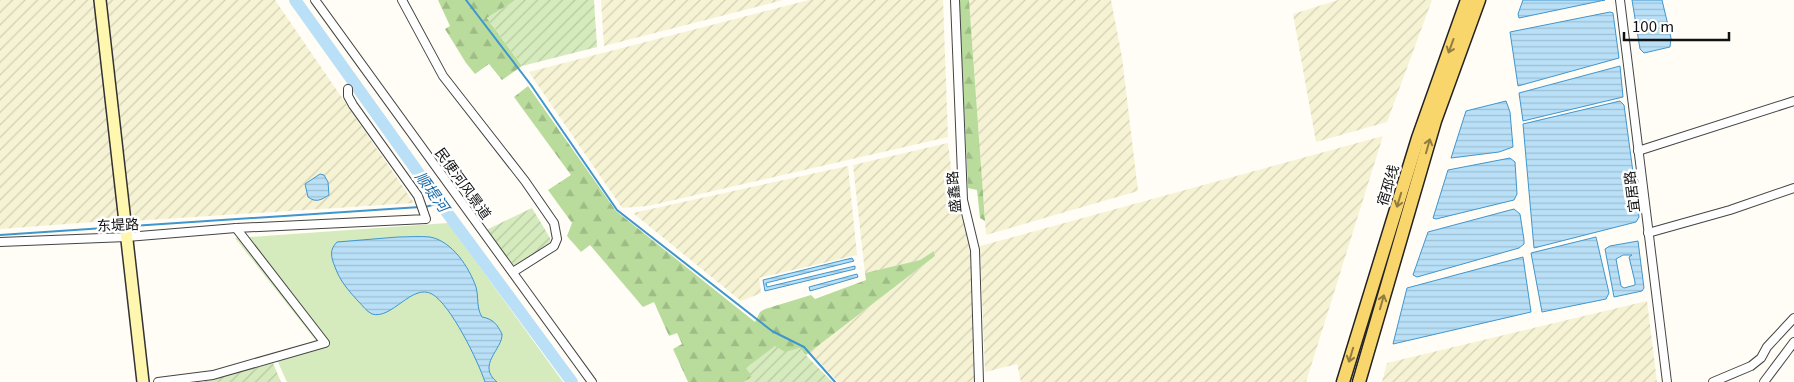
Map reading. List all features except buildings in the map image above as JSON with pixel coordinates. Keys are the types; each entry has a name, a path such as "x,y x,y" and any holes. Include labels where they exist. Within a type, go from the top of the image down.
{"main road":[{"name":"宿邳线","path":"1343,382 1418,138 1467,0"},
{"name":"宿邳线","path":"1359,382 1435,121 1479,0"}],"street":[{"path":"100,0 143,382"},
{"name":"民便河风景道","path":"315,0 592,382"},
{"path":"402,0 444,76 529,187 554,223 557,239 554,246 513,272"},
{"name":"盛鑫路","path":"956,0 963,200 975,250 979,382"},
{"name":"宜居路","path":"1620,0 1667,382"},
{"name":"东堤路","path":"0,242 127,237 236,228 426,219 422,207 353,105 348,96 348,88"},
{"path":"1638,151 1794,101"},
{"path":"1648,232 1730,210 1794,188"},
{"path":"158,382 213,375 325,343 236,228"},
{"path":"1713,382 1751,366 1794,318"},
{"path":"1764,382 1794,342"}],"shaded area":[{"path":"0,0 94,0 119,220 0,229"},
{"path":"105,0 275,0 414,203 131,221"},
{"path":"601,0 783,0 604,46"},
{"path":"809,0 943,0 948,137 648,206 622,208 529,72"},
{"path":"969,0 1111,0 1122,57 1138,191 986,235"},
{"path":"1338,0 1432,0 1387,122 1316,142 1293,14"},
{"path":"1383,136 1306,382 1021,382 1017,364 985,372 980,246"},
{"path":"948,143 956,209 961,209 962,220 965,220 973,252 977,382 838,382 810,352 935,256 934,251 920,260 865,273 853,165"},
{"path":"848,166 857,255 759,278 761,293 741,301 633,213"},
{"path":"1647,301 1657,382 1382,382 1387,363"}],"green space":[{"path":"438,0 516,0 487,18 522,66 502,80 489,64 475,74 445,29 450,26"},
{"path":"516,0 594,0 597,47 522,66 487,18"},
{"path":"959,0 969,0 985,221 980,218 977,190 968,188"},
{"path":"528,86 616,211 755,322 760,312 765,309 811,295 815,299 866,280 865,273 920,260 934,251 935,256 806,355 799,348 744,382 688,382 673,349 682,344 677,333 669,336 654,302 643,307 590,245 581,252 567,236 572,223 548,190 571,175 514,97"},
{"path":"532,208 550,238 550,244 513,269 486,230"},
{"path":"448,223 563,382 287,382 277,360 321,347 235,238"},
{"path":"775,346 785,352 799,348 832,382 744,382 752,377 746,368"},
{"path":"273,363 281,382 202,382"}],"water":[{"path":"1523,0 1605,0 1519,18 1518,14"},
{"path":"1632,0 1662,0 1671,38 1670,47 1644,53 1640,49"},
{"path":"1610,12 1613,13 1619,58 1518,86 1510,32"},
{"path":"1620,66 1623,97 1523,121 1519,93"},
{"path":"1506,101 1510,112 1513,147 1499,152 1451,158 1466,111"},
{"path":"1620,101 1624,105 1639,217 1636,222 1534,248 1523,124"},
{"path":"1510,158 1515,162 1517,194 1514,200 1436,219 1433,218 1448,170"},
{"path":"320,174 324,175 328,182 329,195 314,200 308,197 305,184"},
{"path":"1514,209 1520,214 1524,240 1524,244 1519,248 1417,277 1413,275 1428,232"},
{"path":"398,237 430,237 438,239 452,249 464,263 476,287 479,310 482,317 494,322 502,334 489,369 491,376 497,382 485,382 470,348 455,321 447,309 432,294 417,293 387,312 372,314 345,285 337,272 332,257 333,248 337,242"},
{"path":"1596,237 1609,293 1606,299 1542,312 1531,253"},
{"path":"1638,241 1644,288 1642,291 1614,297 1605,249 1610,246","holes":["1623,255 1632,255 1629,257 1635,285 1624,288 1621,286 1616,259"]},
{"path":"1523,257 1531,312 1393,344 1407,288"},
{"path":"852,258 854,261 766,283 767,287 855,266 855,269 765,291 763,280"},
{"path":"857,274 858,277 810,291 809,287"}],"waterway":[{"name":"顺堤河","path":"295,0 440,203 572,382"},
{"path":"466,0 531,85 617,210 772,331 804,347 835,382"},
{"path":"425,207 440,203"},
{"path":"132,226 420,207"},
{"path":"0,235 119,227"}]}
